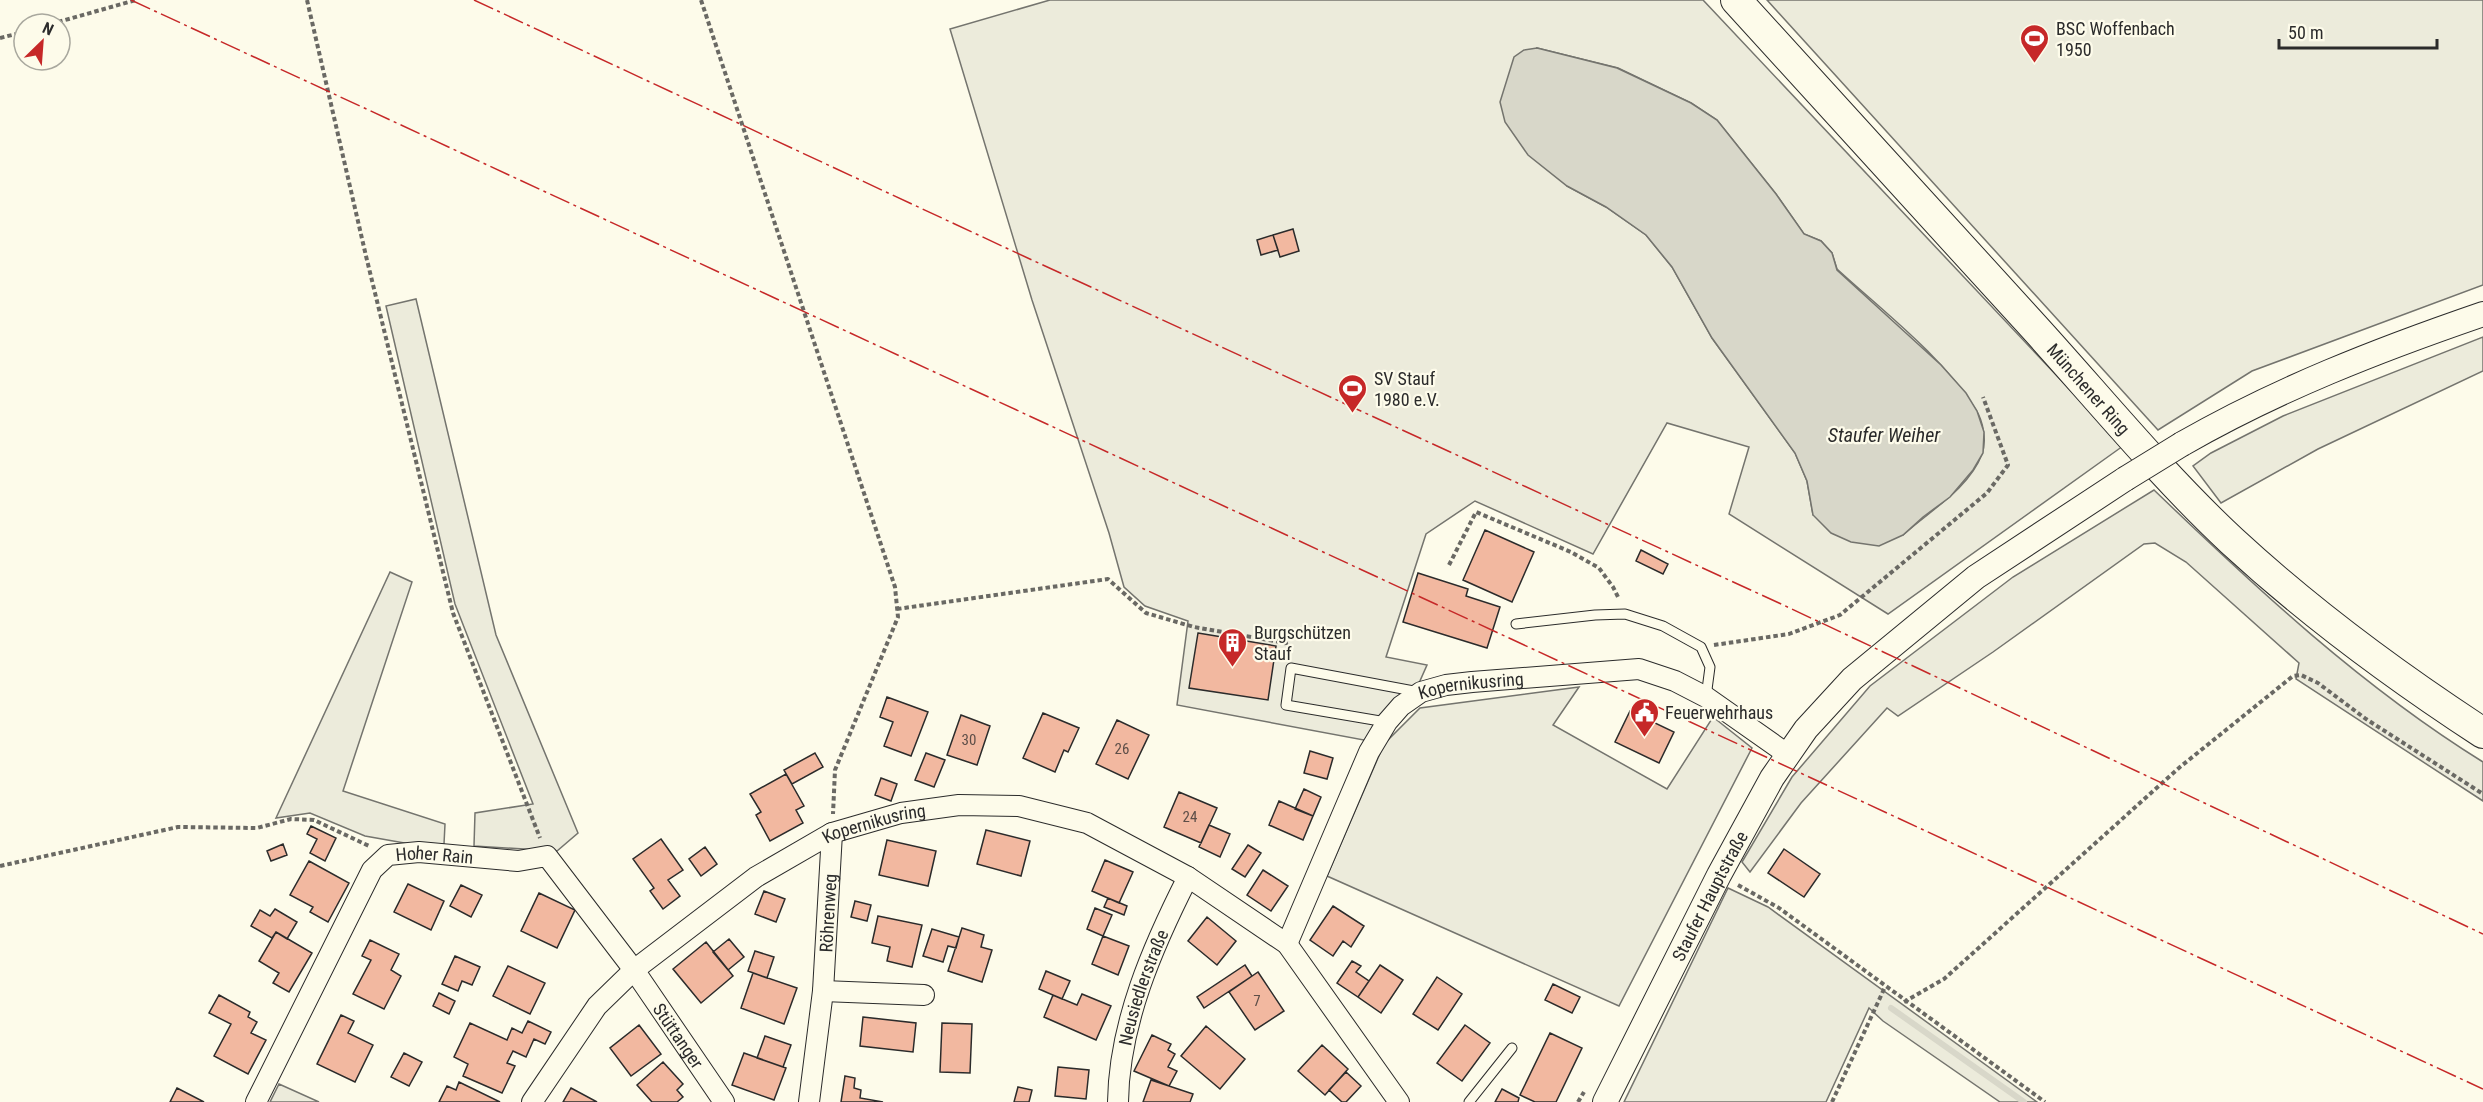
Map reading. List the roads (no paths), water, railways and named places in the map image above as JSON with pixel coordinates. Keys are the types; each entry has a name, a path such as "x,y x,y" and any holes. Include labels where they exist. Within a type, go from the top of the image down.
{"main road":[{"name":"Münchener Ring","path":"1736,0 2126,430 2223,532 2298,599 2354,644 2408,684 2483,734"}],"street":[{"name":"Staufer Hauptstraße","path":"1605,1102 1719,875 1787,754 1831,700 1879,655 1976,577 2182,444 2250,407 2330,370 2483,314"},
{"name":"Kopernikusring","path":"1287,944 1369,752 1387,722 1401,706 1421,692 1464,683 1639,669 1675,681 1706,697 1787,754"},
{"name":"Kopernikusring","path":"532,1102 597,1006 634,970 756,877 832,833 901,813 960,805 1019,806 1087,823 1188,877 1287,944 1399,1102"},
{"name":"Röhrenweg","path":"809,1102 823,991 832,833"},
{"name":"Hoher Rain","path":"256,1102 372,870 388,855 419,852 518,861 547,856 634,970"},
{"name":"Neusiedlerstraße","path":"1118,1102 1128,1026 1164,923 1188,877"},
{"name":"Stüttanger","path":"634,970 724,1102"},
{"path":"823,991 924,995"}],"lane":[{"path":"1516,624 1625,614 1663,626 1701,647 1710,667 1706,697"},
{"path":"1387,722 1286,705 1291,668 1421,692"},
{"path":"1469,1102 1512,1048"}],"water":[{"name":"Staufer Weiher","path":"1537,48 1617,68 1691,103 1717,120 1776,194 1804,234 1821,241 1832,253 1837,270 1941,365 1966,393 1977,411 1984,432 1983,453 1973,470 1950,497 1903,535 1879,546 1851,542 1831,533 1813,515 1807,481 1795,453 1712,338 1672,267 1646,235 1606,207 1567,186 1528,155 1505,122 1500,102 1514,57 1524,50"}],"waterway":[{"path":"1891,1008 2024,1102"}],"place":[{"name":"BSC Woffenbach 1950","path":"2035,64"},
{"name":"SV Stauf 1980 e.V.","path":"1353,414"},
{"name":"Burgschützen Stauf","path":"1233,668"},
{"name":"Feuerwehrhaus","path":"1644,738"}]}
